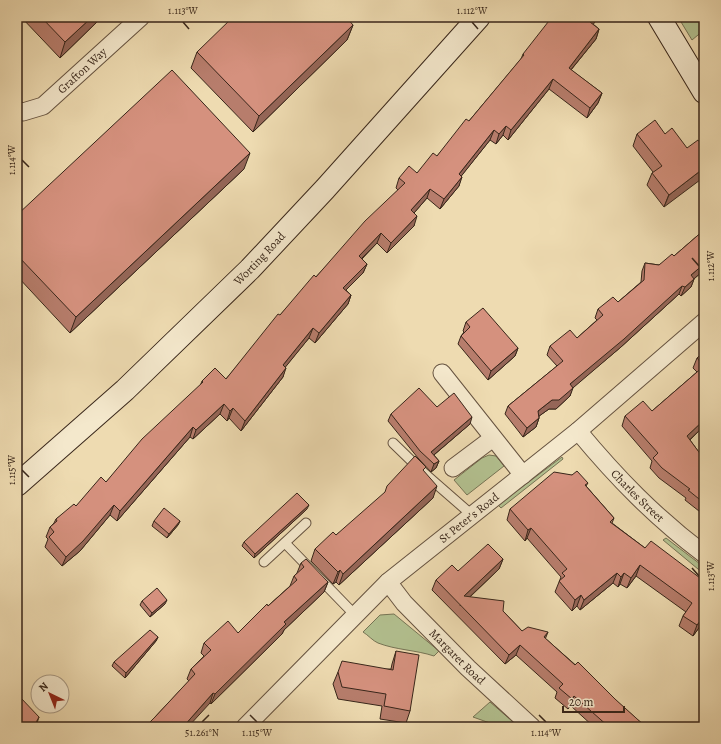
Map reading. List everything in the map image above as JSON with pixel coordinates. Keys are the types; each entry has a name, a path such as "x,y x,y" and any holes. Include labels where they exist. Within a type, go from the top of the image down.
{"street":[{"name":"Grafton Way","path":"17,110 23,112 43,106 141,17"},
{"name":"Worting Road","path":"18,483 126,390 250,269 325,189 479,17"},
{"path":"659,17 704,92"},
{"name":"St Peter's Road","path":"245,727 388,582 578,431 704,322"},
{"path":"442,372 523,475"},
{"name":"Charles Street","path":"578,431 654,514 704,554"},
{"path":"453,468 493,438"},
{"name":"Margaret Road","path":"388,582 404,603 468,668 532,727"}],"lane":[{"path":"393,443 472,516"},
{"path":"264,562 306,523"},
{"path":"285,543 340,598 354,615"}],"green space":[{"path":"678,17 704,17 704,30 692,40"},
{"path":"489,455 496,456 504,466 467,495 454,480 482,458"},
{"path":"562,457 563,459 501,508 498,505"},
{"path":"666,538 704,567 704,574 663,540"},
{"path":"394,614 439,651 434,656 392,647 376,642 363,632 380,615"},
{"path":"490,702 519,727 501,727 473,717"}],"building":[{"path":"41,17 92,17 65,42"},
{"path":"233,17 346,17 353,25 259,116 197,52"},
{"path":"552,17 595,17 590,22 599,29 569,68 602,93 590,108 553,79 511,130 506,126 499,134 494,130 459,174 462,177 444,199 430,189 411,210 417,216 391,243 381,233 359,256 367,264 343,288 351,295 319,333 313,328 283,365 286,368 245,421 233,408 230,411 224,404 196,430 193,427 120,511 114,505 83,541 66,557 49,537 54,532 50,527 57,521 56,519 74,504 76,506 101,477 106,482 142,439 203,382 202,381 215,368 226,379 278,314 280,315 314,275 316,277 365,221 405,183 399,178 409,166 417,173 433,153 437,156 466,119 469,121 524,55 523,54"},
{"path":"172,70 250,153 76,317 17,255 17,215"},
{"path":"655,120 665,134 672,128 687,148 698,140 704,148 704,168 669,195 652,173 662,166 637,134"},
{"path":"704,230 704,264 691,275 694,279 685,287 682,286 624,339 570,384 573,388 559,400 552,400 538,411 539,418 527,428 508,406 563,361 550,346 570,330 577,338 603,315 598,309 613,297 618,302 644,280 645,263 659,265 672,254 674,256"},
{"path":"483,308 518,348 491,371 461,336 470,327 466,322"},
{"path":"704,352 704,366 697,358"},
{"path":"704,366 704,420 687,436 704,459 704,503 688,490 690,489 662,468 653,458 658,453 625,416 643,401 652,411"},
{"path":"419,388 437,407 454,393 472,417 431,452 439,461 434,464 420,451 391,414"},
{"path":"415,456 426,467 423,470 437,486 343,574 340,570 338,572 315,549 333,532 336,535 385,492 387,486"},
{"path":"577,471 588,483 585,485 614,518 610,522 645,548 651,541 704,581 704,616 697,625 683,616 692,603 640,565 631,578 624,573 621,577 617,573 584,600 581,595 575,600 559,581 565,576 562,573 567,569 531,528 528,530 510,509 554,472 572,475"},
{"path":"297,493 309,505 255,554 244,542"},
{"path":"164,508 180,521 169,534 154,521"},
{"path":"488,544 503,559 464,596 504,601 503,611 522,631 528,627 548,632 544,637 575,665 578,662 646,727 609,727 574,696 572,699 559,688 563,684 520,645 509,655 436,580 452,565 458,571"},
{"path":"306,559 328,582 284,622 286,624 215,694 213,693 183,727 145,727 195,674 191,669 211,650 204,643 228,621 238,633 267,604 268,606 297,580 294,576 304,567 301,563"},
{"path":"157,588 167,600 152,613 142,601"},
{"path":"150,630 158,637 126,673 114,662"},
{"path":"396,651 419,655 410,711 384,706 386,694 342,687 338,672 342,661 393,670"},
{"path":"20,697 30,708 30,714 36,714 39,717 34,727 17,727 17,700"}]}
